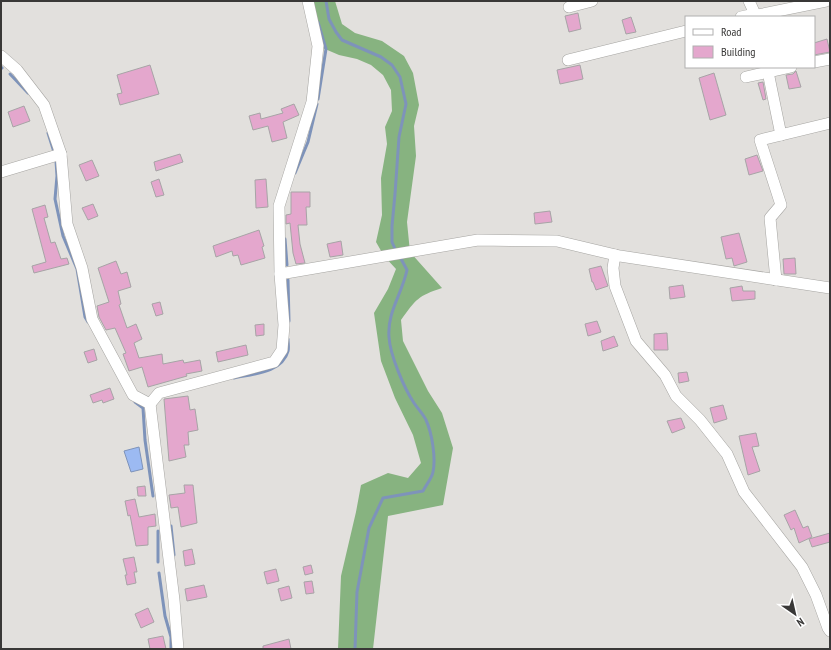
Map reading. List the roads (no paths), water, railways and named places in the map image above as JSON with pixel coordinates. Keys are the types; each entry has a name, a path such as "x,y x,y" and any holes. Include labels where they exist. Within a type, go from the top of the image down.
{"street":[{"path":"178,649 174,600 150,404 159,393 274,362 282,350 284,331 280,274 279,206 312,102 318,46 308,1"},
{"path":"569,7 592,1"},
{"path":"750,1 754,14"},
{"path":"745,16 754,14 758,15 826,1"},
{"path":"568,60 685,31"},
{"path":"1,56 16,70 44,105 61,154 67,224 82,268 92,319 133,395 150,404"},
{"path":"815,62 830,59"},
{"path":"746,77 786,68"},
{"path":"768,72 781,135"},
{"path":"776,280 770,218 781,205 760,140 830,123"},
{"path":"1,172 61,154"},
{"path":"280,274 478,240 557,241 615,255 830,288"},
{"path":"615,255 613,268 615,286 636,341 665,375 676,396 700,420 727,454 744,492 802,567 816,595 830,631"}],"water":[{"path":"139,447 143,469 131,472 124,451"}],"waterway":[{"path":"326,1 329,19 342,40 381,57 392,65 400,77 406,104 399,137 392,226 392,242 396,251"},
{"path":"318,22 326,49 318,99"},
{"path":"10,74 28,93"},
{"path":"295,173 308,142 317,104"},
{"path":"48,133 54,152"},
{"path":"56,161 57,176 55,199 63,236 77,269 85,317 88,322"},
{"path":"285,239 287,265"},
{"path":"355,649 357,592 369,528 383,498 423,491 431,477 434,466 433,446 428,425 406,389 398,371 390,344 390,319 407,270 399,255"},
{"path":"288,280 289,321"},
{"path":"234,378 257,374 280,364 288,351 288,339"},
{"path":"135,402 143,408 145,440 153,496"},
{"path":"171,526 174,555"},
{"path":"158,531 158,562"},
{"path":"159,573 165,616 171,637 171,649"}]}
